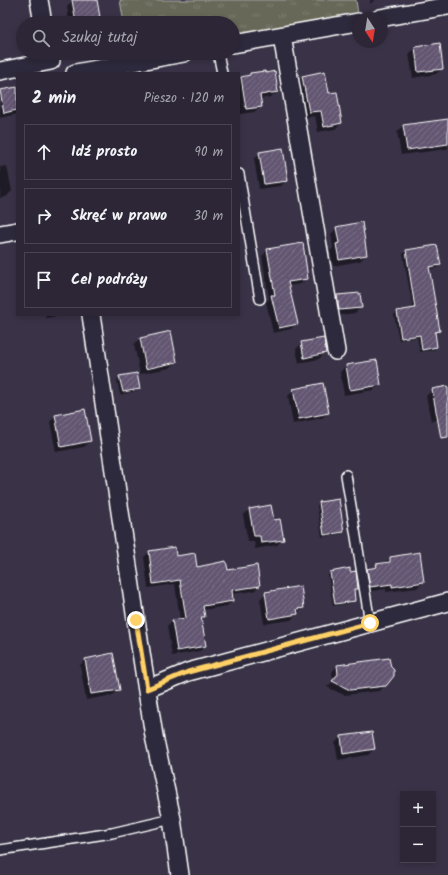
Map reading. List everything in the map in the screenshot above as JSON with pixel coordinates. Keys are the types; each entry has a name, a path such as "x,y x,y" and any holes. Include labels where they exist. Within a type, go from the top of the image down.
{"street":[{"path":"39,0 42,16"},
{"path":"388,16 446,4"},
{"path":"240,43 352,23"},
{"path":"282,36 336,351"},
{"path":"80,72 146,60"},
{"path":"0,71 51,62"},
{"path":"0,234 16,231"},
{"path":"91,316 154,736 172,819 180,875"},
{"path":"147,689 188,672 448,602"}],"lane":[{"path":"219,60 222,72"},
{"path":"240,180 260,299"},
{"path":"346,475 370,623"},
{"path":"0,850 112,833 172,819"}],"green space":[{"path":"120,0 356,0 358,12 352,12 352,16 240,37 240,16 123,16"}],"building":[{"path":"72,0 97,0 100,16 75,16"},
{"path":"440,43 443,69 418,72 415,47"},
{"path":"265,71 266,73 275,71 278,92 260,95 262,107 246,109 241,77 250,75 250,73"},
{"path":"325,71 329,93 337,92 342,123 324,127 321,111 309,112 302,76"},
{"path":"16,87 16,110 4,113 0,90"},
{"path":"448,119 448,144 407,150 403,125"},
{"path":"283,148 288,181 264,184 259,152"},
{"path":"362,222 367,255 339,260 336,244 339,243 336,227"},
{"path":"303,243 308,279 288,282 298,324 279,328 271,295 275,295 267,249"},
{"path":"437,245 441,265 429,267 440,331 435,332 437,347 422,350 420,335 401,338 397,311 415,308 406,250"},
{"path":"360,293 362,308 339,310 337,295"},
{"path":"171,331 177,362 146,369 140,338"},
{"path":"324,338 326,353 304,358 301,342"},
{"path":"377,360 381,385 350,390 346,365"},
{"path":"137,373 140,389 123,392 119,376"},
{"path":"323,383 329,413 299,419 293,389"},
{"path":"448,386 448,437 441,438 432,389"},
{"path":"85,409 91,441 61,447 55,415"},
{"path":"339,499 344,532 324,535 319,502"},
{"path":"271,505 274,520 280,519 284,540 261,543 260,536 254,536 249,509"},
{"path":"175,547 176,556 195,553 197,567 226,561 228,570 257,565 260,586 232,590 233,601 203,606 205,617 201,617 206,646 177,651 172,620 186,618 180,580 153,584 149,551"},
{"path":"420,552 424,582 392,587 392,584 370,587 367,569 377,567 376,564 390,562 390,557"},
{"path":"350,568 350,572 356,571 358,589 354,589 355,601 335,604 330,572"},
{"path":"301,586 304,608 297,609 298,614 269,619 265,592"},
{"path":"113,653 120,690 91,694 85,659"},
{"path":"389,658 391,667 394,670 394,676 386,686 350,690 332,681 338,674 337,665"},
{"path":"372,732 375,749 343,754 341,736"}],"route":[{"path":"136,620 147,689 188,672 370,623"}]}
